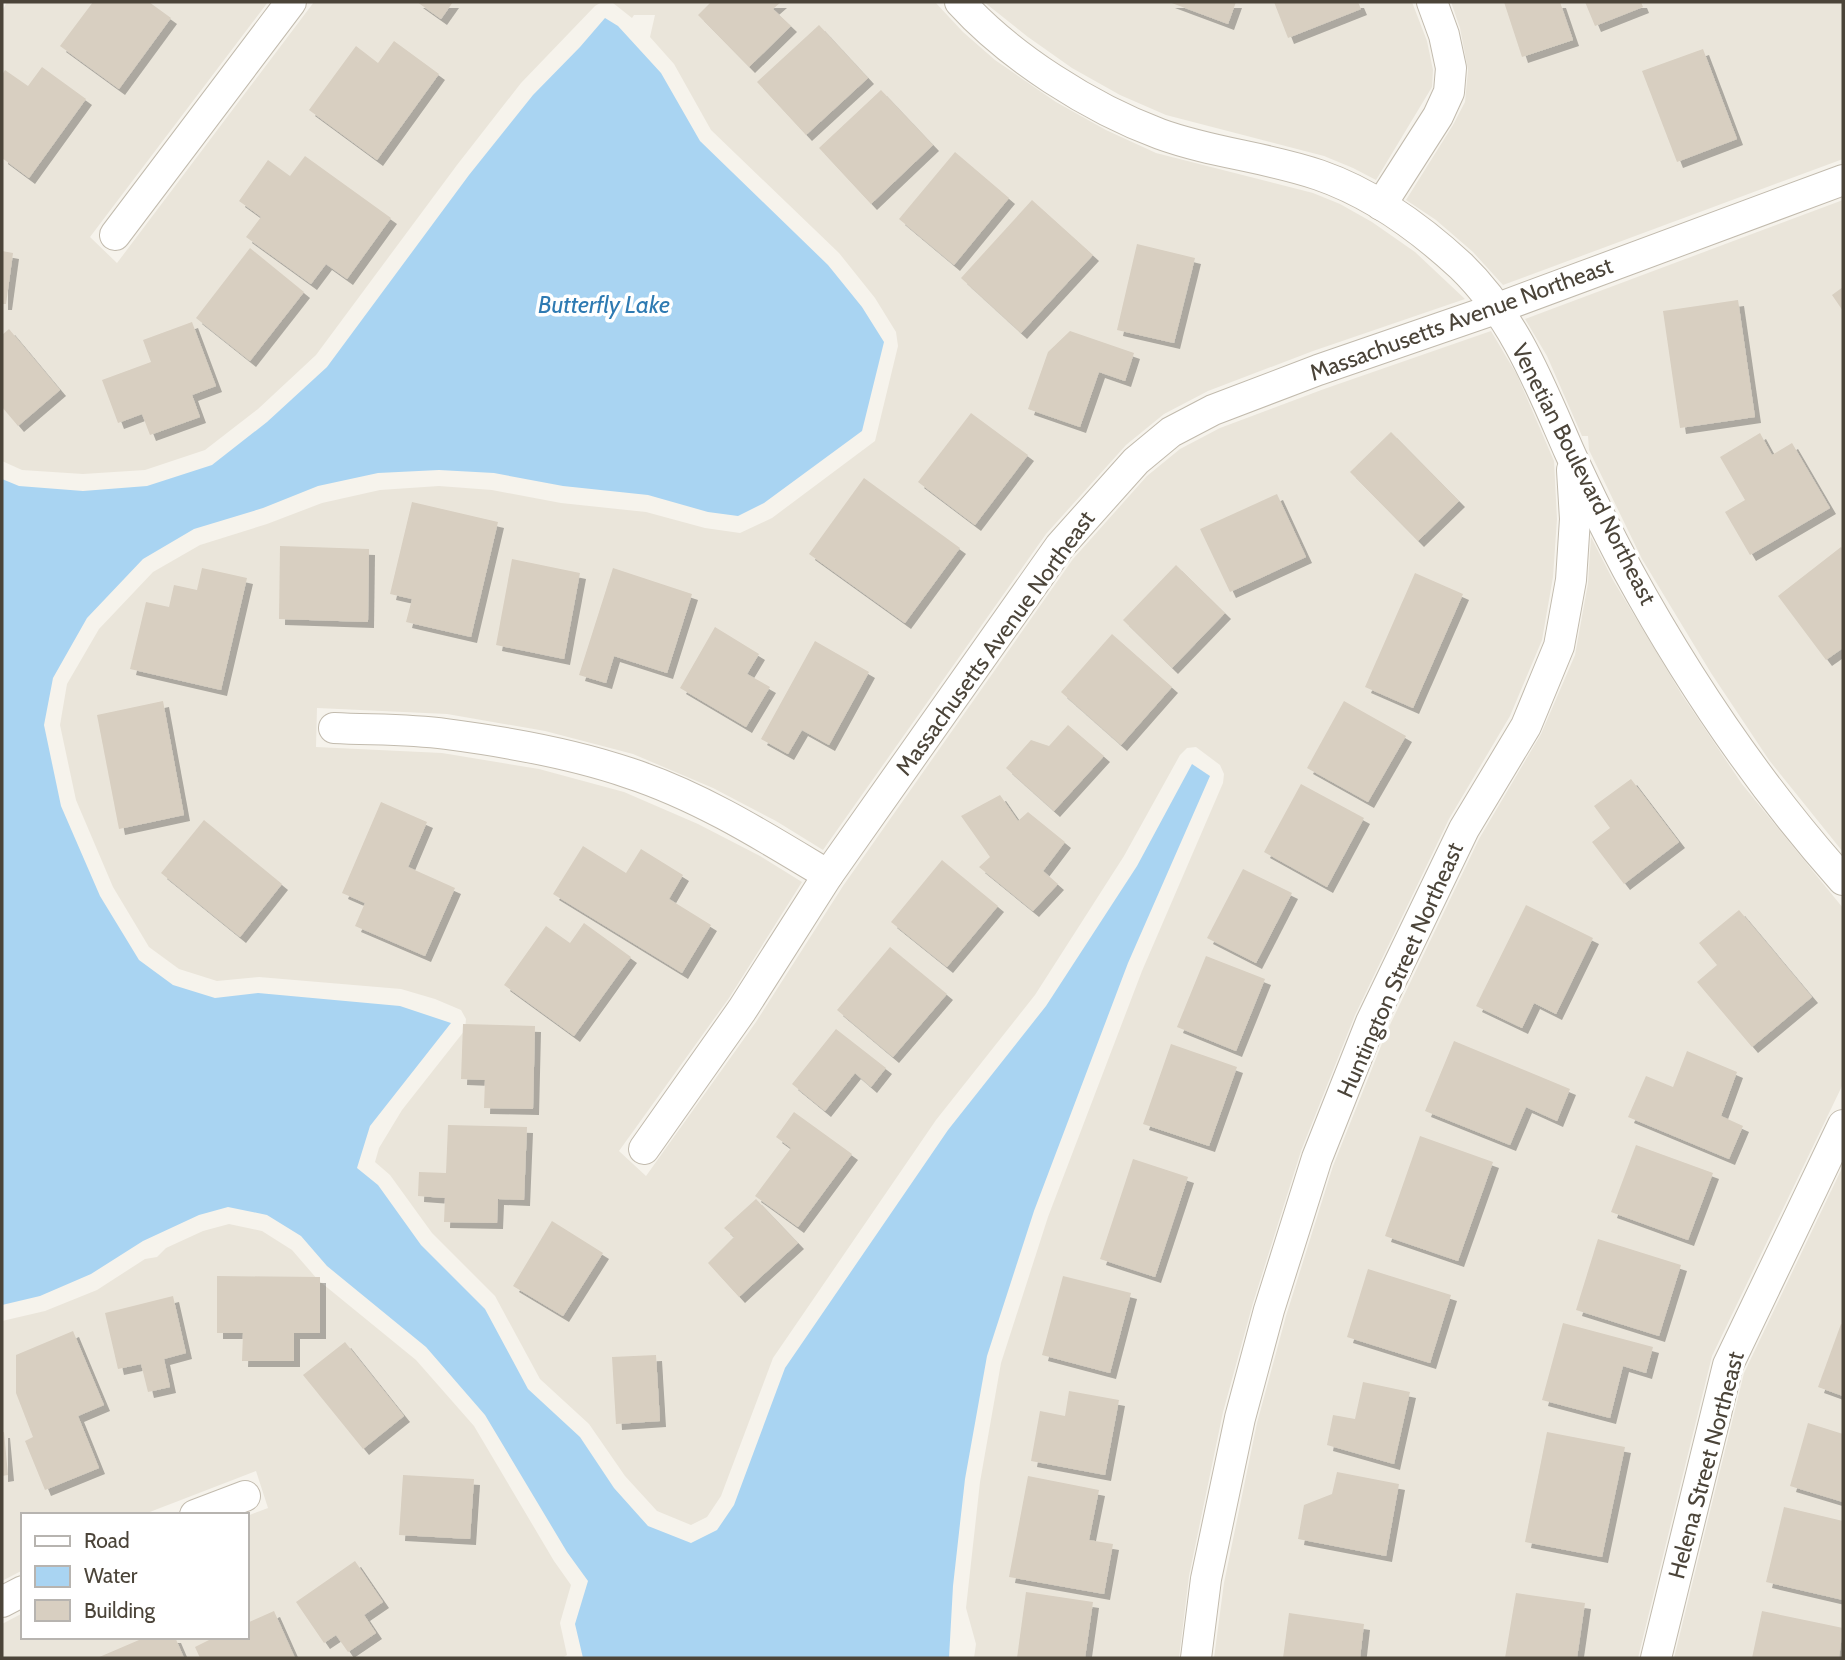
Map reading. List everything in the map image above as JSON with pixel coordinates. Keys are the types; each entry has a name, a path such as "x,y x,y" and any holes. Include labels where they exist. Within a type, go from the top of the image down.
{"street":[{"path":"115,235 291,2"},
{"name":"Venetian Boulevard Northeast","path":"960,2 1019,54 1064,85 1113,113 1161,134 1318,174 1347,186 1381,205 1425,236 1462,267 1498,308 1531,365 1627,569 1697,684 1756,772 1843,880"},
{"path":"1381,205 1438,117 1449,92 1451,68 1444,35 1432,2"},
{"name":"Massachusetts Avenue Northeast","path":"644,1149 743,1010 828,875 1060,546 1136,461 1171,432 1213,410 1318,370 1498,308 1843,180"},
{"name":"Huntington Street Northeast","path":"1196,1658 1206,1579 1240,1418 1269,1310 1317,1158 1371,1022 1464,829 1525,726 1559,646 1571,580 1575,519 1572,456"},
{"path":"334,728 444,733 542,750 629,773 705,805 828,875"},
{"name":"Helena Street Northeast","path":"1656,1658 1728,1365 1843,1125"},
{"path":"200,1513 245,1496"},
{"path":"2,1602 21,1592"}],"shaded area":[{"path":"7,2 268,2 90,237 117,263 314,2 602,2 595,6 521,83 316,355 258,409 205,450 145,470 83,474 22,470 2,461 2,11"},
{"path":"607,2 935,2 963,32 995,60 1056,102 1106,130 1156,153 1313,193 1340,204 1415,252 1465,299 1313,351 1208,391 1164,414 1126,445 1046,534 823,850 776,821 713,788 633,754 545,731 447,714 317,708 316,747 442,753 539,769 624,792 698,824 760,856 802,882 729,998 619,1151 646,1176 756,1022 843,886 1073,559 1147,476 1180,449 1220,428 1491,331 1517,375 1554,461 1557,519 1553,577 1542,640 1510,716 1449,819 1355,1015 1301,1151 1253,1303 1223,1412 1189,1576 1179,1658 974,1658 976,1644 966,1608 980,1482 1001,1363 1048,1217 1142,971 1223,783 1224,774 1220,765 1196,747 1187,748 1180,755 1124,856 1035,995 936,1120 773,1358 721,1496 707,1517 691,1525 657,1511 625,1476 589,1424 540,1379 495,1296 432,1233 390,1175 375,1162 379,1148 402,1110 465,1030 466,1019 461,1010 401,989 259,977 217,981 179,969 149,947 113,887 76,800 60,725 67,684 99,629 153,572 200,545 322,503 380,490 439,486 492,490 561,503 646,512 705,528 740,533 772,518 875,441 898,346 896,332 875,298 839,253 711,130 674,64 650,37 655,15 634,15 632,18 613,3"},
{"path":"984,2 1412,2 1427,41 1433,70 1432,87 1376,180 1324,156 1166,115 1120,95 1072,68"},
{"path":"1451,2 1843,2 1843,159 1503,285 1473,252 1436,220 1406,200 1465,102 1468,70 1460,28"},
{"path":"1843,200 1843,852 1769,760 1711,673 1642,559 1589,450 1588,436 1582,436 1547,356 1525,319"},
{"path":"1591,537 1613,580 1682,695 1742,784 1843,908 1843,1084 1712,1356 1638,1658 1214,1658 1224,1583 1257,1423 1286,1316 1333,1166 1387,1031 1479,839 1541,734 1575,655 1588,583"},
{"path":"1843,1166 1843,1658 1674,1658 1744,1373"},
{"path":"229,1224 262,1231 292,1250 318,1280 416,1360 474,1426 571,1585 560,1623 567,1655 562,1658 2,1658 2,1624 21,1614 21,1639 248,1639 248,1516 268,1508 256,1471 147,1513 21,1513 21,1571 2,1581 2,1321 45,1311 97,1290 145,1259 157,1257 166,1248 203,1231"}],"water":[{"name":"Butterfly Lake","path":"605,18 618,26 661,73 700,141 828,265 862,307 884,342 862,431 764,503 738,516 708,512 648,495 563,486 494,473 439,470 378,473 318,486 263,508 194,529 143,559 87,618 53,678 44,725 61,806 100,896 139,960 173,985 215,998 258,993 400,1006 451,1023 370,1126 357,1168 378,1185 421,1245 485,1309 528,1389 580,1437 614,1488 648,1526 691,1543 717,1530 734,1505 785,1368 948,1130 1046,1006 1137,866 1192,764 1210,776 1128,963 1034,1211 987,1356 965,1479 953,1586 949,1658 583,1658 575,1624 588,1581 567,1552 485,1415 426,1347 327,1266 301,1236 267,1215 228,1207 199,1215 143,1241 91,1274 40,1296 2,1305 2,479 19,486 83,491 147,486 212,465 267,422 327,367 469,175 533,95"}],"building":[{"path":"93,2 149,2 171,18 119,89 60,46"},
{"path":"417,2 453,2 441,19"},
{"path":"711,2 781,2 773,9 791,26 749,67 698,15"},
{"path":"1169,2 1236,2 1228,24"},
{"path":"1274,2 1358,2 1361,9 1288,38"},
{"path":"1504,2 1560,2 1573,40 1522,57"},
{"path":"1585,2 1641,2 1643,7 1595,26"},
{"path":"819,25 868,78 806,135 757,82"},
{"path":"394,41 439,74 377,160 309,110 356,46 378,63"},
{"path":"1703,49 1737,139 1677,162 1642,71"},
{"path":"42,67 86,99 29,178 2,158 2,75 5,70 28,86"},
{"path":"881,90 933,145 871,204 819,148"},
{"path":"955,152 1009,198 954,265 899,219"},
{"path":"305,156 391,218 347,279 326,264 311,284 246,237 261,217 239,201 268,160 290,176"},
{"path":"1032,200 1093,255 1021,333 961,278"},
{"path":"1137,244 1195,258 1174,343 1117,330"},
{"path":"250,248 304,292 250,361 196,318"},
{"path":"2,251 13,253 6,304 2,304"},
{"path":"1843,287 1843,311 1832,295"},
{"path":"1738,300 1755,417 1680,428 1663,311"},
{"path":"192,322 216,386 192,395 200,417 150,435 142,414 118,423 102,380 151,362 143,340"},
{"path":"9,329 60,390 18,426 2,407 2,335"},
{"path":"1070,331 1134,353 1125,381 1099,372 1080,427 1028,409 1048,352"},
{"path":"971,413 1028,455 975,525 918,482"},
{"path":"1391,432 1459,501 1418,541 1350,472"},
{"path":"1760,433 1772,455 1792,443 1830,508 1750,555 1725,512 1745,500 1720,457"},
{"path":"864,478 960,548 905,623 809,554"},
{"path":"1277,494 1306,557 1230,592 1200,529"},
{"path":"412,502 498,522 471,637 406,622 412,599 390,594"},
{"path":"280,546 369,549 368,622 279,619"},
{"path":"1841,547 1843,648 1826,660 1778,596"},
{"path":"512,559 580,573 564,659 496,645"},
{"path":"1176,565 1225,613 1172,668 1123,620"},
{"path":"202,568 247,578 221,690 130,669 146,602 169,607 174,585 197,590"},
{"path":"613,568 692,594 667,673 614,656 606,683 579,675"},
{"path":"1415,573 1463,594 1413,708 1365,687"},
{"path":"715,627 759,654 747,674 770,687 746,727 680,688"},
{"path":"1112,634 1172,687 1121,745 1061,692"},
{"path":"815,641 869,672 829,745 802,730 788,754 761,739"},
{"path":"163,701 184,815 119,829 97,715"},
{"path":"1344,701 1406,736 1368,802 1307,768"},
{"path":"1068,725 1104,756 1054,811 1006,768 1031,740 1049,746"},
{"path":"1631,779 1679,842 1624,884 1592,842 1610,828 1594,806"},
{"path":"1301,784 1364,818 1327,887 1264,852"},
{"path":"1000,795 1018,821 1028,812 1065,842 1043,871 1058,884 1033,911 979,867 990,857 961,816"},
{"path":"381,802 427,822 408,867 455,888 425,956 355,926 365,903 342,893"},
{"path":"204,820 282,884 240,937 161,873"},
{"path":"583,846 626,873 641,849 683,875 669,899 711,925 682,973 553,894"},
{"path":"942,860 998,906 947,967 891,922"},
{"path":"1243,869 1292,893 1256,963 1207,938"},
{"path":"1526,905 1593,938 1556,1014 1534,1003 1522,1028 1476,1006"},
{"path":"1739,910 1812,997 1752,1047 1697,982 1717,965 1699,943"},
{"path":"584,923 631,957 574,1036 504,985 546,926 570,943"},
{"path":"890,947 947,994 893,1057 837,1010"},
{"path":"1206,956 1265,979 1236,1051 1177,1027"},
{"path":"463,1024 535,1026 533,1109 484,1108 485,1080 461,1079"},
{"path":"836,1029 886,1068 871,1087 855,1073 825,1111 792,1084"},
{"path":"1454,1041 1570,1089 1557,1121 1526,1107 1510,1145 1425,1111"},
{"path":"1171,1044 1237,1067 1209,1146 1143,1124"},
{"path":"1687,1051 1737,1072 1721,1116 1743,1126 1729,1159 1628,1117 1646,1076 1673,1087"},
{"path":"794,1112 852,1154 798,1227 755,1196 791,1148 776,1137"},
{"path":"448,1125 527,1127 524,1200 498,1199 497,1223 444,1222 445,1198 418,1196 419,1172 446,1173"},
{"path":"1420,1136 1493,1162 1458,1261 1385,1236"},
{"path":"1636,1145 1713,1173 1688,1240 1611,1212"},
{"path":"1133,1159 1188,1177 1155,1277 1100,1259"},
{"path":"756,1199 798,1243 739,1297 708,1263 734,1237 724,1228"},
{"path":"552,1221 603,1253 563,1316 513,1286"},
{"path":"1598,1239 1681,1265 1659,1336 1576,1310"},
{"path":"1368,1269 1451,1295 1430,1363 1347,1337"},
{"path":"217,1276 320,1277 320,1333 294,1333 294,1361 242,1361 243,1333 217,1333"},
{"path":"1063,1276 1131,1293 1110,1373 1042,1355"},
{"path":"173,1296 186,1353 164,1359 170,1387 148,1392 141,1364 118,1369 105,1313"},
{"path":"1563,1323 1653,1347 1646,1373 1623,1366 1610,1418 1542,1400"},
{"path":"1841,1324 1843,1325 1843,1396 1818,1387"},
{"path":"73,1331 104,1405 78,1416 99,1468 45,1490 25,1441 33,1437 16,1393 16,1355"},
{"path":"345,1342 404,1416 363,1449 303,1375"},
{"path":"656,1355 660,1421 616,1424 612,1357"},
{"path":"1363,1382 1410,1392 1394,1464 1327,1445 1333,1415 1355,1419"},
{"path":"1069,1391 1119,1400 1105,1475 1031,1461 1040,1411 1065,1416"},
{"path":"1808,1423 1843,1434 1843,1502 1790,1486"},
{"path":"2,1432 8,1475 2,1476"},
{"path":"1547,1432 1625,1447 1602,1557 1525,1542"},
{"path":"1337,1472 1399,1484 1386,1556 1298,1539 1304,1505 1332,1494"},
{"path":"403,1475 474,1479 470,1539 399,1535"},
{"path":"1028,1476 1099,1490 1089,1540 1113,1544 1104,1594 1009,1577"},
{"path":"1784,1507 1843,1521 1843,1600 1766,1582"},
{"path":"355,1561 383,1602 364,1615 376,1633 348,1652 336,1635 324,1643 296,1602"},
{"path":"1026,1592 1093,1602 1085,1658 1017,1658"},
{"path":"1516,1593 1585,1603 1577,1658 1505,1658"},
{"path":"274,1611 295,1658 200,1658 195,1647 211,1639 248,1639 248,1623"},
{"path":"1762,1611 1843,1628 1839,1658 1752,1658"},
{"path":"1289,1613 1364,1624 1360,1658 1283,1658"},
{"path":"141,1639 176,1639 184,1658 97,1658"}]}
